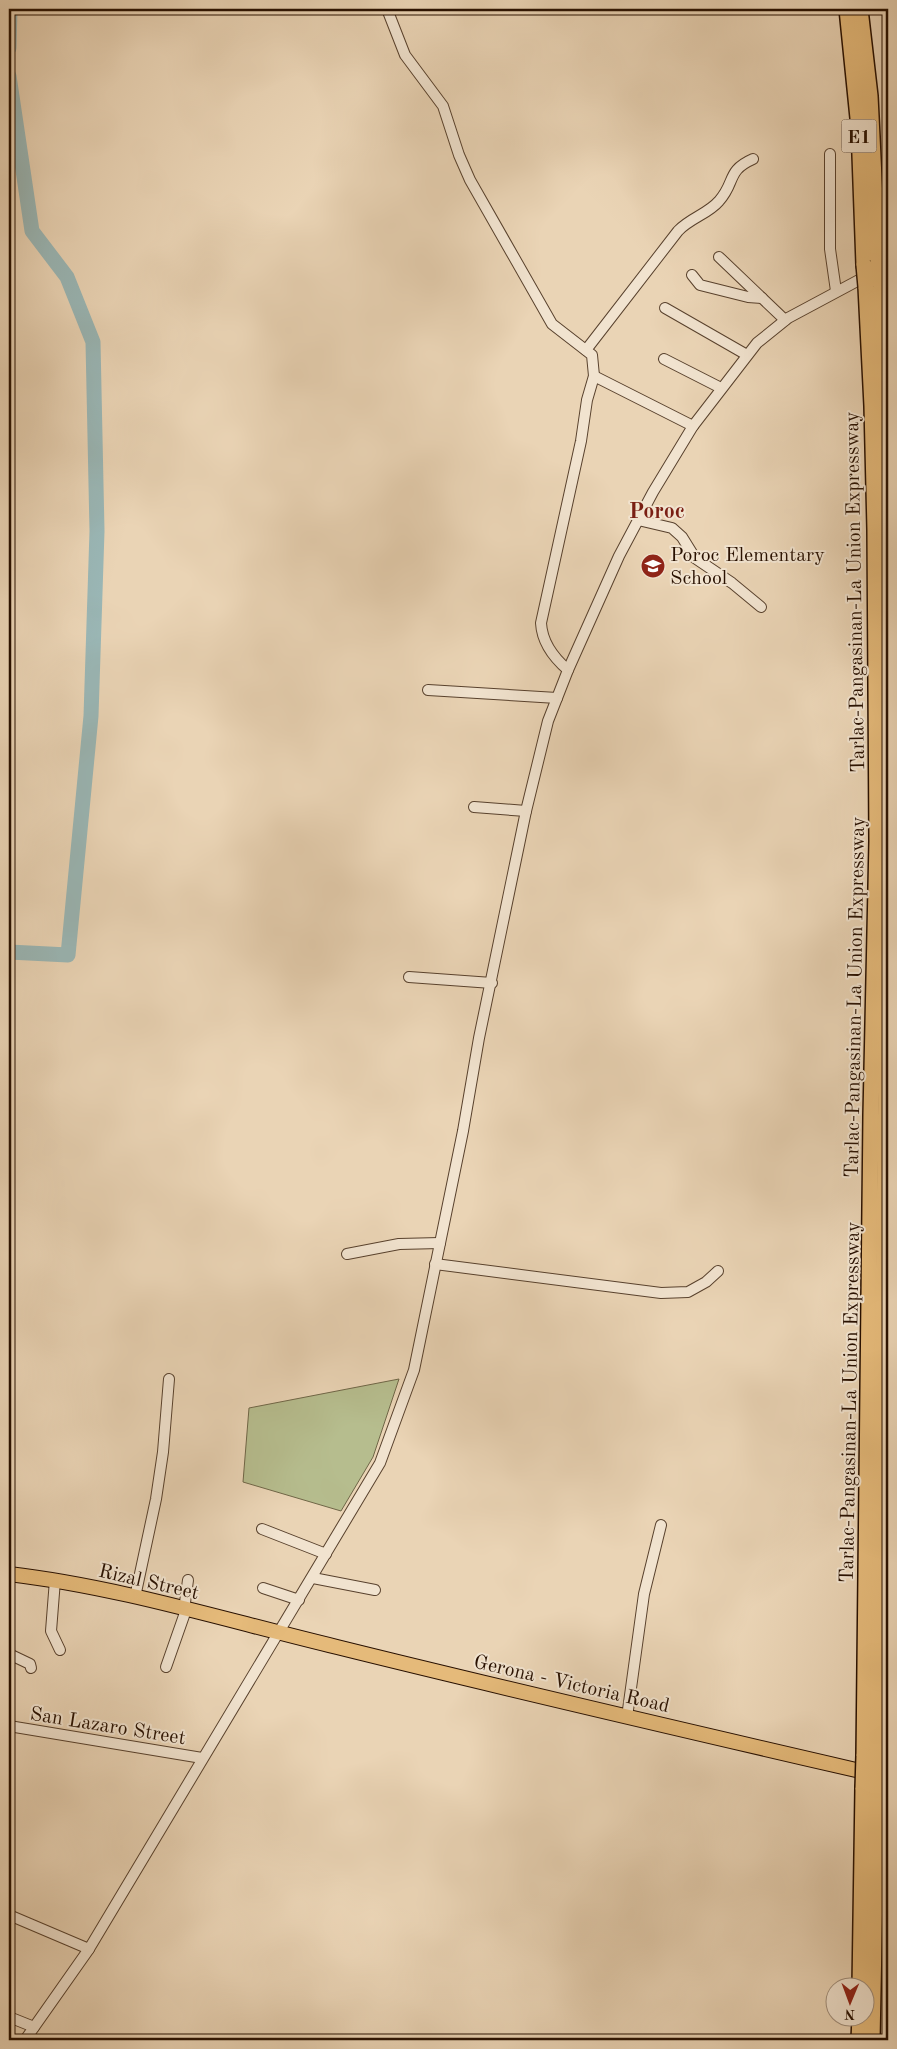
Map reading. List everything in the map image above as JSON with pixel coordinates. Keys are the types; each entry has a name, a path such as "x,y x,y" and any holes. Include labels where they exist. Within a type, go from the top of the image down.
{"highway":[{"name":"Tarlac-Pangasinan-La Union Expressway","path":"847,9 871,262"},
{"name":"Tarlac-Pangasinan-La Union Expressway","path":"860,9 871,116 871,262 868,283 875,530 877,850 871,1116 871,1757"},
{"name":"Tarlac-Pangasinan-La Union Expressway","path":"868,283 886,405 888,508"},
{"name":"Tarlac-Pangasinan-La Union Expressway","path":"861,1976 871,1757 888,927"},
{"name":"Tarlac-Pangasinan-La Union Expressway","path":"870,1789 872,2040"},
{"path":"859,2040 860,2026"}],"main road":[{"name":"Rizal Street","path":"9,1574 55,1580 135,1597 279,1633"},
{"name":"Gerona - Victoria Road","path":"279,1633 856,1770"}],"street":[{"path":"387,9 405,55 443,106 470,180 552,324 592,355 594,376 586,400 581,441 541,623 542,632 552,653 568,670"},
{"path":"830,154 830,248 836,291"},
{"path":"586,350 678,231 689,221 714,206 725,193 738,167 753,159"},
{"path":"719,257 785,320"},
{"path":"692,275 700,285 740,295 762,298"},
{"path":"25,2040 90,1949 202,1758 313,1578 380,1463 414,1370 526,810 548,720 568,670 619,556 693,426 746,355 766,333 836,291 868,283"},
{"path":"665,308 746,355"},
{"path":"664,359 721,388"},
{"path":"594,376 693,426"},
{"path":"638,520 672,528 682,537 694,558 732,583 761,607"},
{"path":"428,690 556,698"},
{"path":"474,807 526,810"},
{"path":"409,977 492,983"},
{"path":"347,1254 399,1244 440,1243"},
{"path":"435,1264 661,1293 688,1292 706,1282 718,1272"},
{"path":"135,1597 156,1500 163,1452 169,1379"},
{"path":"627,1717 644,1594 662,1525"},
{"path":"262,1529 326,1554"},
{"path":"313,1578 374,1590"},
{"path":"55,1580 51,1631 60,1650"},
{"path":"166,1668 185,1610 188,1580"},
{"path":"263,1588 299,1600"},
{"path":"9,1654 25,1660 30,1664 31,1668"},
{"name":"San Lazaro Street","path":"9,1726 202,1758"},
{"path":"9,1915 90,1949"},
{"path":"9,2017 34,2027"}],"green space":[{"path":"399,1379 373,1457 341,1511 243,1482 249,1408"}],"waterway":[{"path":"9,48 10,9"},
{"path":"9,76 32,231 67,277 93,342 97,531 91,716 68,955 9,952"}],"place":[{"name":"Poroc Elementary School","path":"653,566"}],"district":[{"name":"Poroc","path":"657,510"}]}
